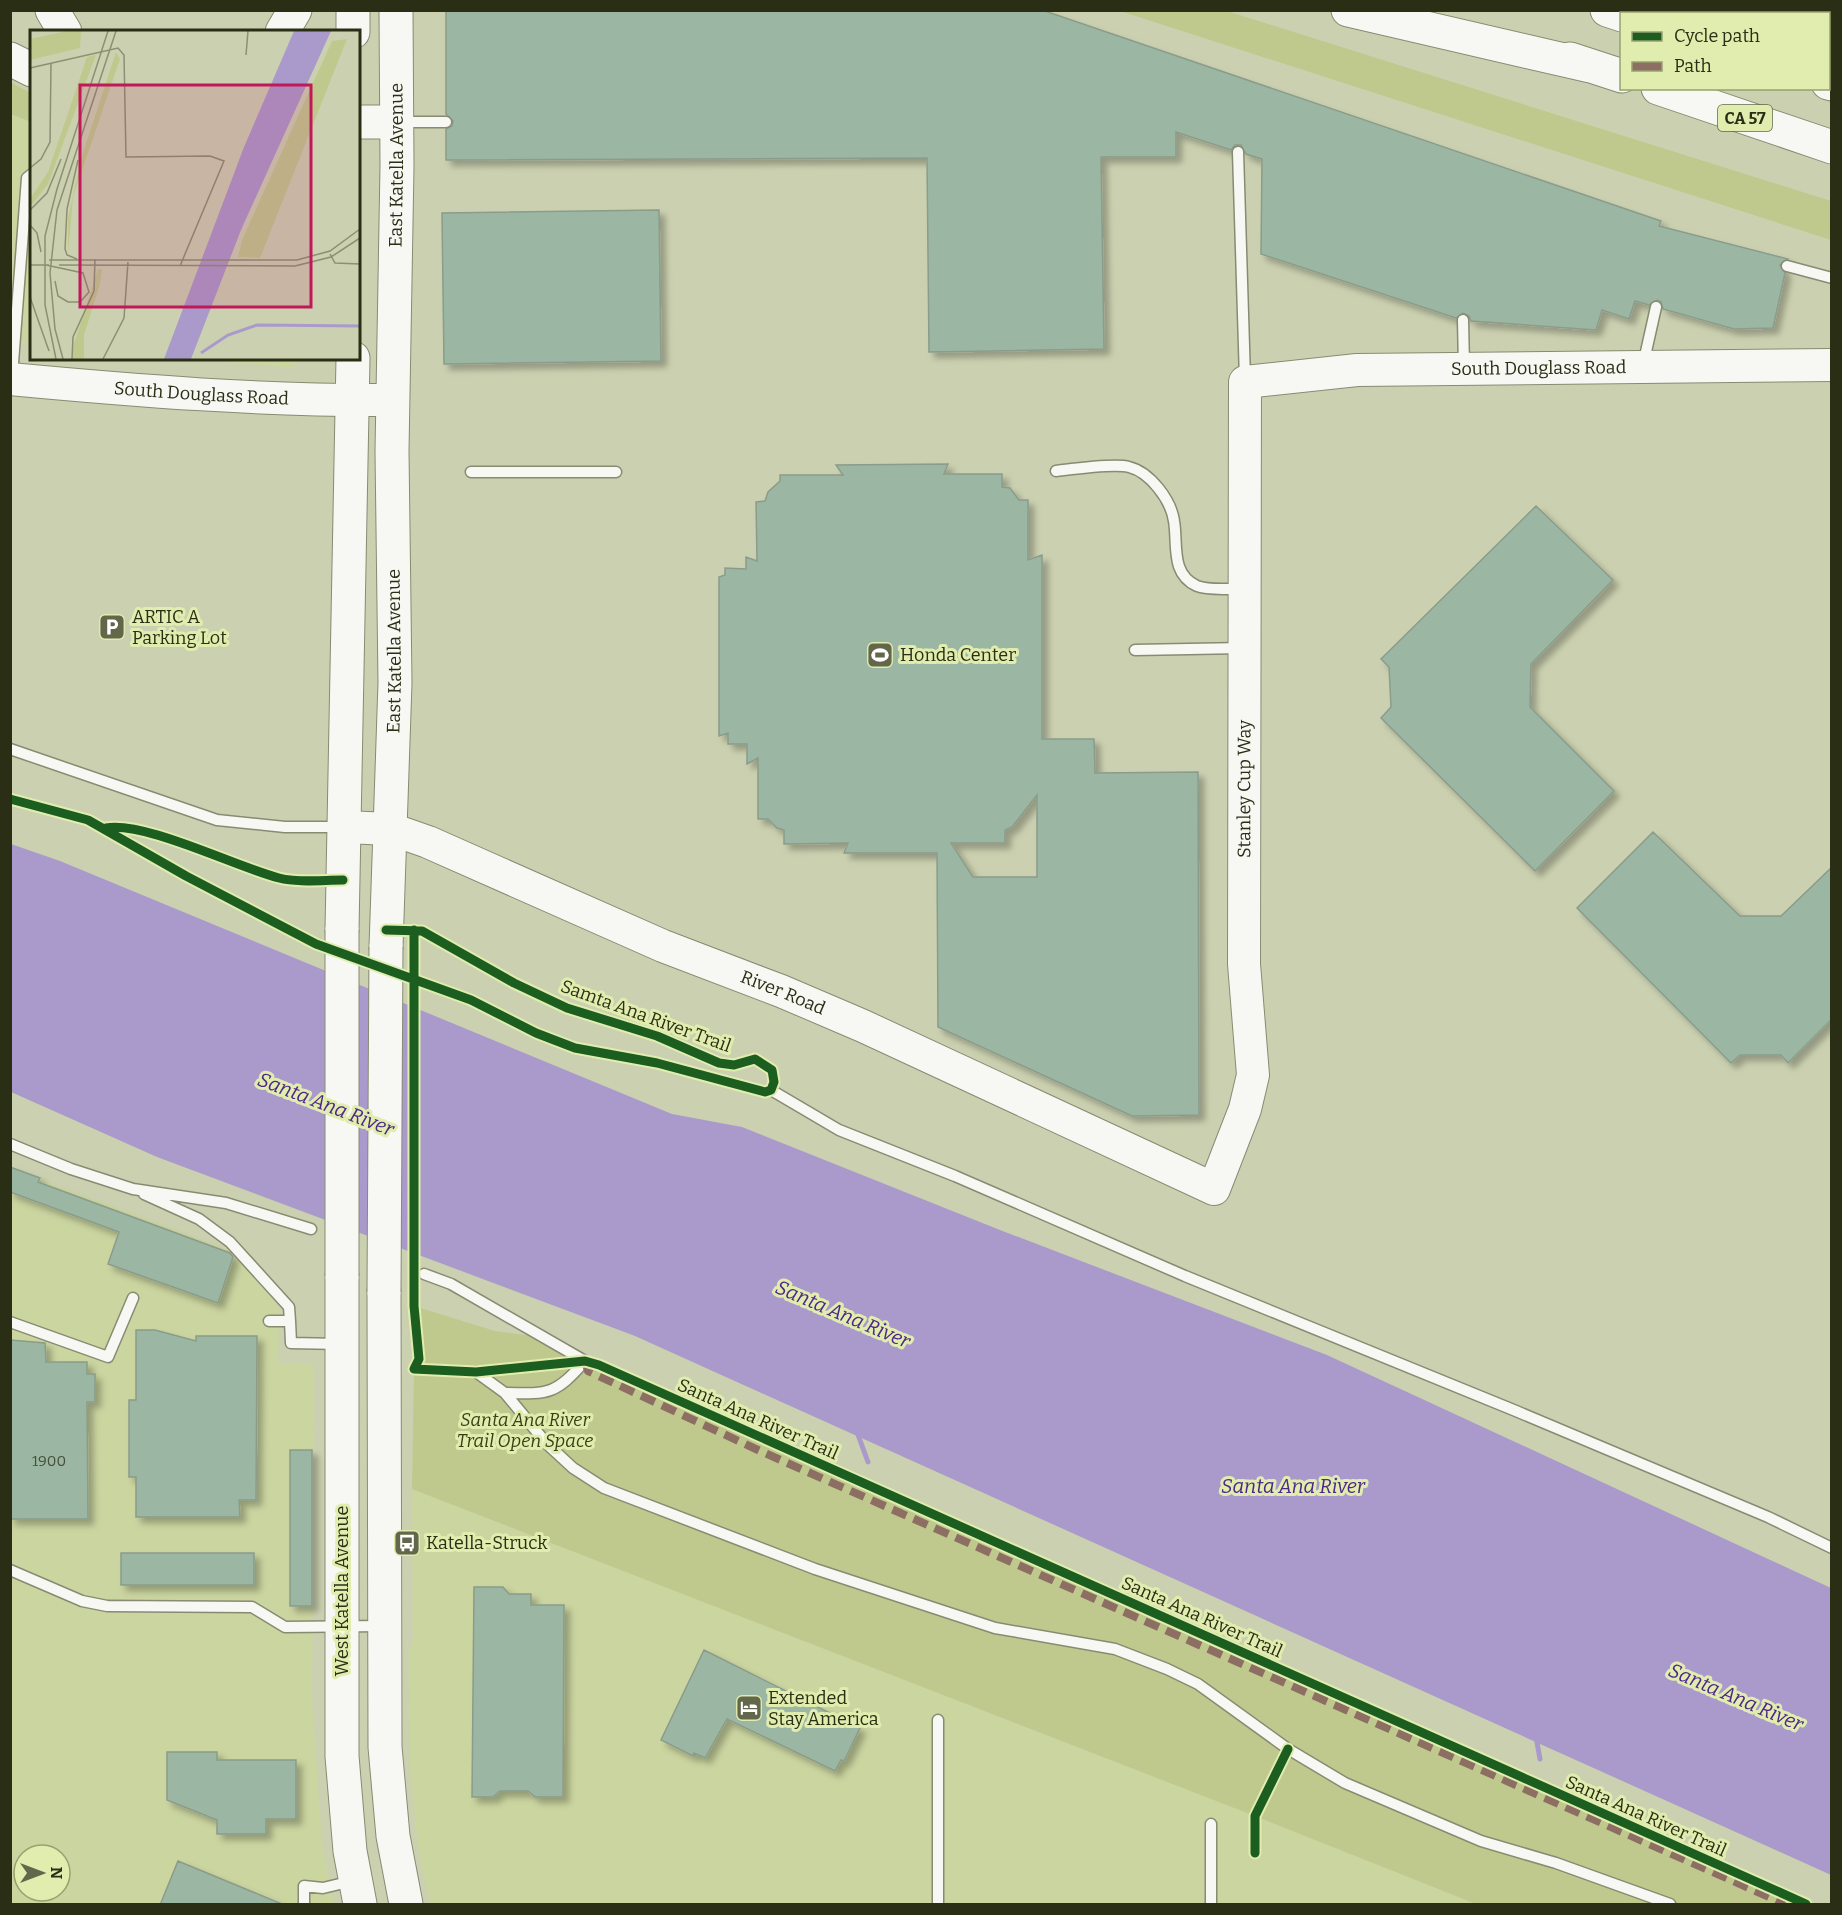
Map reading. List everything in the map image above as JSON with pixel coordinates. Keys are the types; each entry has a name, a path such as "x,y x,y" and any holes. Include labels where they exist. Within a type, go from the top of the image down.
{"main road":[{"path":"52,10 64,30"},
{"path":"283,30 295,10"},
{"path":"353,10 353,30"},
{"name":"East Katella Avenue","path":"384,1626 386,947 395,683 393,400 397,122 396,10"},
{"path":"1348,10 1590,66"},
{"path":"1427,10 1620,75"},
{"path":"10,59 30,69"},
{"name":"CA 57","path":"1664,90 1832,147"},
{"path":"360,122 397,122"},
{"path":"344,827 353,360"},
{"name":"South Douglass Road","path":"1245,382 1357,370 1643,365 1832,365"},
{"name":"South Douglass Road","path":"11,379 228,397 393,400"},
{"name":"Stanley Cup Way","path":"1214,1189 1245,1109 1253,1075 1244,964 1245,382"},
{"name":"River Road","path":"344,827 391,829 428,842 663,946 781,991 863,1026 1214,1189"},
{"name":"West Katella Avenue","path":"344,827 340,1344 342,1756 358,1893"},
{"path":"384,1626 388,1793 406,1905"}],"lane":[{"path":"397,122 446,122"},
{"path":"1238,152 1245,382"},
{"path":"11,379 27,178 30,176"},
{"path":"1787,266 1832,278"},
{"path":"1643,365 1656,307"},
{"path":"1463,320 1464,367"},
{"path":"1056,471 1129,466 1150,478 1163,494 1174,518 1177,563 1185,578 1198,587 1245,589"},
{"path":"471,471 616,472"},
{"path":"1135,650 1245,648"},
{"path":"10,749 217,820 285,827 344,827"},
{"path":"771,1090 839,1130 956,1176 1185,1276 1527,1415 1768,1517 1832,1548"},
{"path":"10,1144 71,1169 133,1189 199,1219 230,1242 289,1307 291,1343 340,1344"},
{"path":"133,1189 226,1203 311,1229"},
{"path":"424,1274 451,1284 585,1361 566,1383 543,1394 505,1393"},
{"path":"10,1322 108,1357 132,1298"},
{"path":"268,1321 290,1321"},
{"path":"476,1372 505,1393 547,1443 573,1468 604,1488 815,1569 995,1628 1115,1649 1167,1669 1198,1684 1288,1749 1345,1784 1481,1841 1556,1863 1670,1905"},
{"path":"10,1570 82,1601 107,1606 252,1607 285,1627 384,1626"},
{"path":"938,1720 938,1905"},
{"path":"1211,1824 1211,1905"},
{"path":"304,1905 304,1886 358,1893"}],"shaded area":[{"path":"10,114 30,122 30,344 11,342"},
{"path":"203,360 296,360 294,368"},
{"path":"10,1168 232,1251 279,1308 278,1364 314,1364 312,1700 322,1842 334,1904 11,1904"},
{"path":"412,1489 1476,1904 430,1904 418,1847 410,1769 409,1649 413,1642"}],"green space":[{"path":"1120,11 1227,11 1831,201 1831,240"},
{"path":"1723,11 1831,11 1831,47 1830,12"},
{"path":"10,82 30,92 30,122 11,114"},
{"name":"Santa Ana River Trail Open Space","path":"414,1306 495,1331 555,1339 588,1356 1803,1904 1476,1904 412,1489 414,1369 419,1359"}],"water":[{"name":"Santa Ana River","path":"11,844 60,861 672,1114 742,1127 1000,1230 1327,1355 1831,1588 1831,1875 635,1336 157,1157 11,1092"}],"building":[{"path":"446,10 1042,10 1661,221 1659,226 1788,259 1780,265 1785,273 1773,328 1734,329 1663,309 1661,302 1657,300 1649,305 1635,301 1629,319 1602,310 1596,330 1471,321 1469,316 1463,313 1456,318 1261,254 1262,159 1246,154 1241,145 1235,145 1231,150 1176,132 1176,157 1101,157 1104,349 929,352 927,158 446,160 446,129 452,126 453,121 446,114"},
{"path":"659,210 661,361 444,364 442,213"},
{"path":"948,464 944,474 1002,474 1002,487 1010,488 1019,500 1028,500 1028,560 1042,555 1042,739 1094,739 1095,773 1198,772 1199,1115 1132,1116 938,1027 937,853 844,853 848,843 784,844 784,830 777,828 768,819 758,819 758,758 747,764 747,744 728,744 728,733 719,736 719,577 725,575 725,568 746,569 746,557 757,561 756,502 765,501 768,492 780,481 780,475 843,475 836,465","holes":["1037,795 1037,877 973,877 951,843 1005,843 1005,830 1012,827"]},
{"path":"1536,506 1613,580 1531,664 1530,707 1614,791 1535,871 1381,718 1391,707 1389,667 1381,659"},
{"path":"1653,832 1740,916 1781,916 1832,867 1832,1019 1788,1063 1781,1055 1740,1055 1731,1063 1577,908"},
{"path":"10,1167 40,1178 38,1182 230,1253 233,1257 218,1303 108,1264 119,1232 10,1192"},
{"path":"136,1330 155,1330 196,1341 196,1336 257,1336 256,1500 239,1500 240,1517 136,1517 136,1477 129,1477 129,1400 136,1400"},
{"path":"10,1340 45,1343 46,1362 87,1362 87,1374 95,1374 95,1402 87,1402 88,1519 10,1519"},
{"path":"290,1450 312,1450 312,1606 290,1606"},
{"path":"121,1553 254,1553 254,1585 121,1585"},
{"path":"474,1587 503,1587 509,1594 531,1594 531,1605 564,1605 563,1797 535,1797 528,1791 500,1791 493,1797 472,1797"},
{"name":"Extended Stay America","path":"704,1650 860,1728 844,1761 841,1760 835,1771 727,1719 705,1758 694,1753 693,1756 661,1740"},
{"path":"167,1752 217,1752 217,1760 296,1760 296,1819 266,1819 266,1834 217,1834 217,1820 167,1800"},
{"path":"178,1861 282,1904 282,1905 160,1905"}],"waterway":[{"path":"857,1432 868,1462"},
{"path":"1536,1737 1540,1759"}],"marked path":[{"path":"585,1361 588,1371 758,1450 1785,1904"}],"cycle path":[{"name":"Samta Ana River Trail","path":"10,799 88,820 186,876 316,944 471,1000 536,1033 575,1048 657,1063 765,1092 771,1090 774,1082 772,1070 755,1059 734,1065 719,1063 657,1036 567,1008 514,983 422,931 386,930"},
{"path":"106,828 143,831 286,880 343,880"},
{"name":"Santa Ana River Trail","path":"414,930 414,1306 419,1359 414,1369 476,1372 585,1361 599,1365 1806,1904"},
{"path":"1255,1853 1255,1816 1288,1749"}],"place":[{"name":"ARTIC A Parking Lot","path":"112,627"},
{"name":"Honda Center","path":"880,655"},
{"name":"Katella-Struck","path":"407,1543"},
{"name":"Extended Stay America","path":"749,1708"}]}
